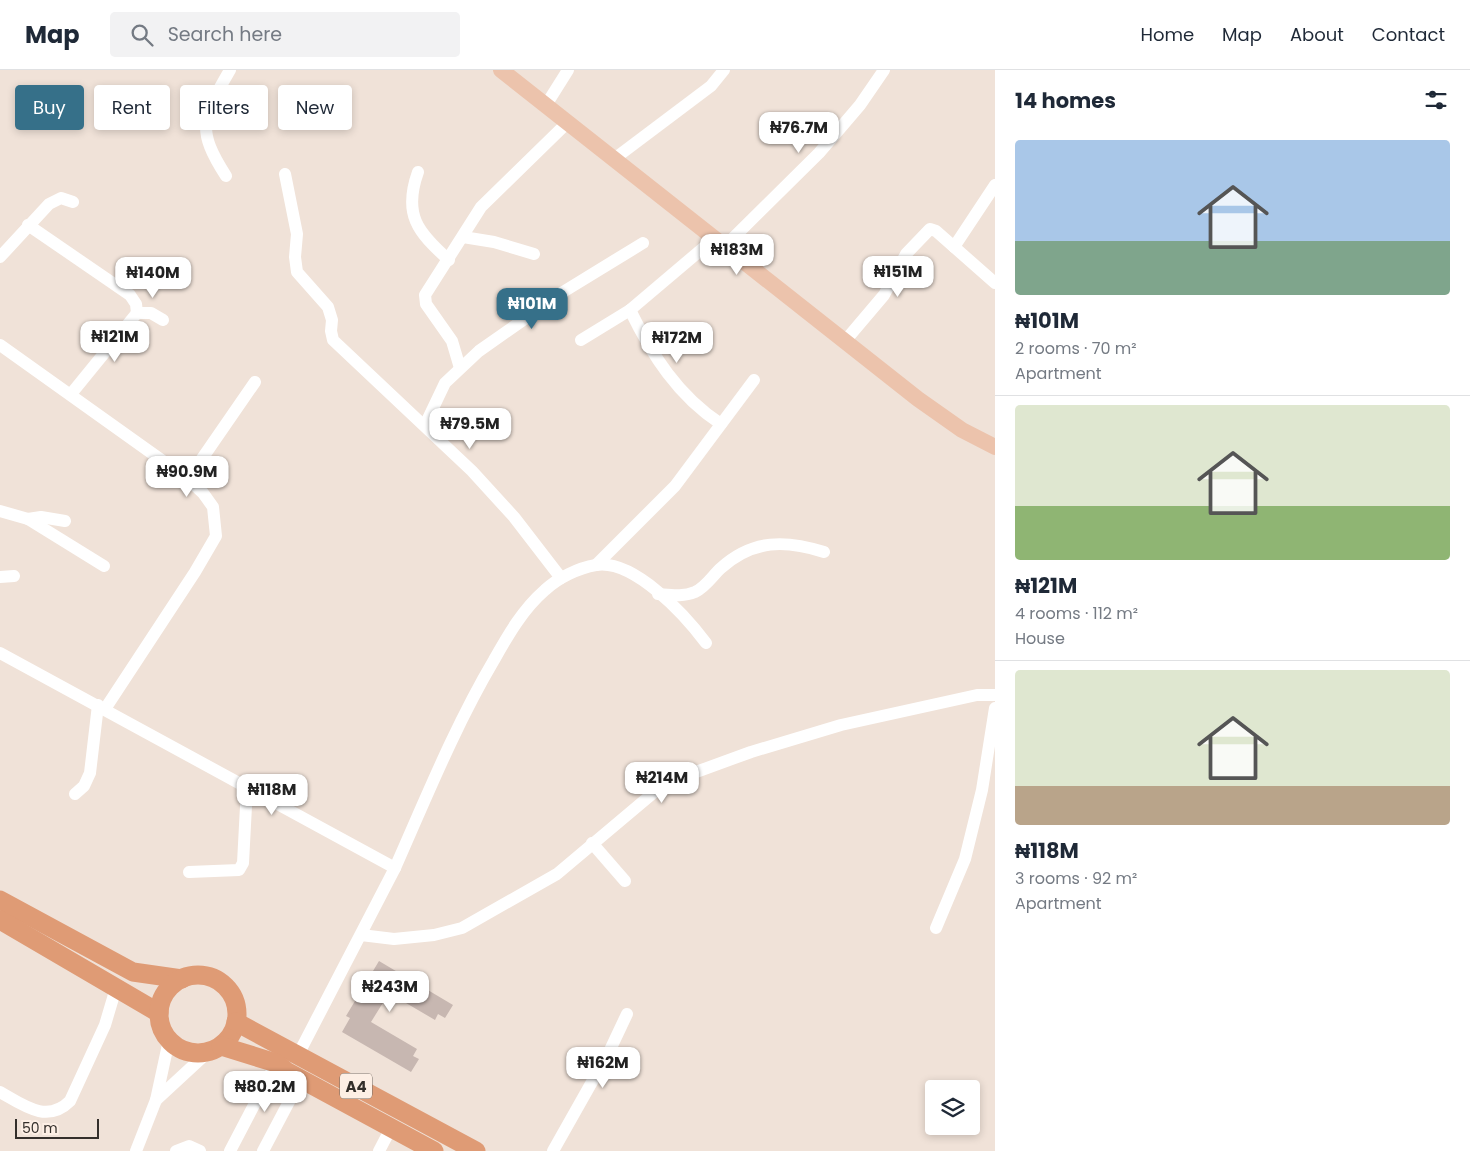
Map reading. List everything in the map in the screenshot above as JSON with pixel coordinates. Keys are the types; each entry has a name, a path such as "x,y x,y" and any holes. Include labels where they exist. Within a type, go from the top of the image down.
{"highway":[{"path":"0,900 133,972 182,978 196,975 210,977 223,984 234,1001 236,1022 231,1036 214,1049"},
{"path":"0,920 160,1013"},
{"path":"169,1040 162,1027 160,1013 162,999 182,978"},
{"name":"A4","path":"236,1022 476,1151"},
{"name":"A4","path":"169,1040 180,1048 193,1053 214,1049 276,1063 301,1079 434,1151"}],"main road":[{"path":"501,70 918,399 962,430 995,448"}],"street":[{"path":"226,176 211,152 204,131 210,107 230,70"},
{"path":"546,106 568,70"},
{"path":"614,159 711,86 724,70"},
{"path":"581,340 630,310 720,242 819,153 860,105 884,70"},
{"path":"460,368 452,341 426,304 425,295 481,207 568,122"},
{"path":"418,172 411,199 413,215 427,240 449,260"},
{"path":"285,174 297,234 295,257 297,272 328,307 332,320 331,331 333,340 425,425 514,517 561,578"},
{"path":"954,247 995,185"},
{"path":"0,257 28,225 56,199 72,202"},
{"path":"28,225 130,295 136,304 137,314 71,394"},
{"path":"845,341 884,295 906,254 928,230 936,231 995,283"},
{"path":"463,237 494,242 534,254"},
{"path":"425,425 445,383 460,368 511,328 643,243"},
{"path":"630,310 643,338 674,383 706,414 720,424"},
{"path":"137,314 151,313 163,320"},
{"path":"0,345 188,479 203,493 212,507 216,536 195,572 101,707 90,773 84,786 75,794"},
{"path":"298,1055 396,868 444,757 480,684 513,627 545,590 561,578 596,565 675,486 754,380"},
{"path":"188,479 255,382"},
{"path":"0,511 28,519 104,566"},
{"path":"28,519 41,516 65,521"},
{"path":"658,594 681,596 697,591 735,557 778,542 798,544 824,552"},
{"path":"596,565 620,568 634,574 694,627 706,643"},
{"path":"0,577 14,576"},
{"path":"0,653 396,868"},
{"path":"361,935 394,939 434,935 462,928 557,874 658,789 696,772 751,752 859,721 977,695 995,695"},
{"path":"936,928 965,859 982,790 995,708"},
{"path":"189,872 239,870 243,863 248,787"},
{"path":"592,844 625,881"},
{"path":"0,1092 42,1112 61,1110 70,1101 105,1025 116,988"},
{"path":"553,1151 605,1058 627,1014"},
{"path":"136,1151 156,1100 169,1040"},
{"path":"156,1100 214,1049"},
{"path":"230,1151 276,1063"},
{"path":"262,1151 301,1079"},
{"path":"379,1151 391,1128"},
{"path":"176,1151 189,1146 200,1151"}],"building":[{"path":"379,961 453,1005 445,1018 438,1014 435,1020 389,993 371,1022 417,1049 413,1056 419,1059 411,1072 342,1032 350,1018 346,1016"}]}
